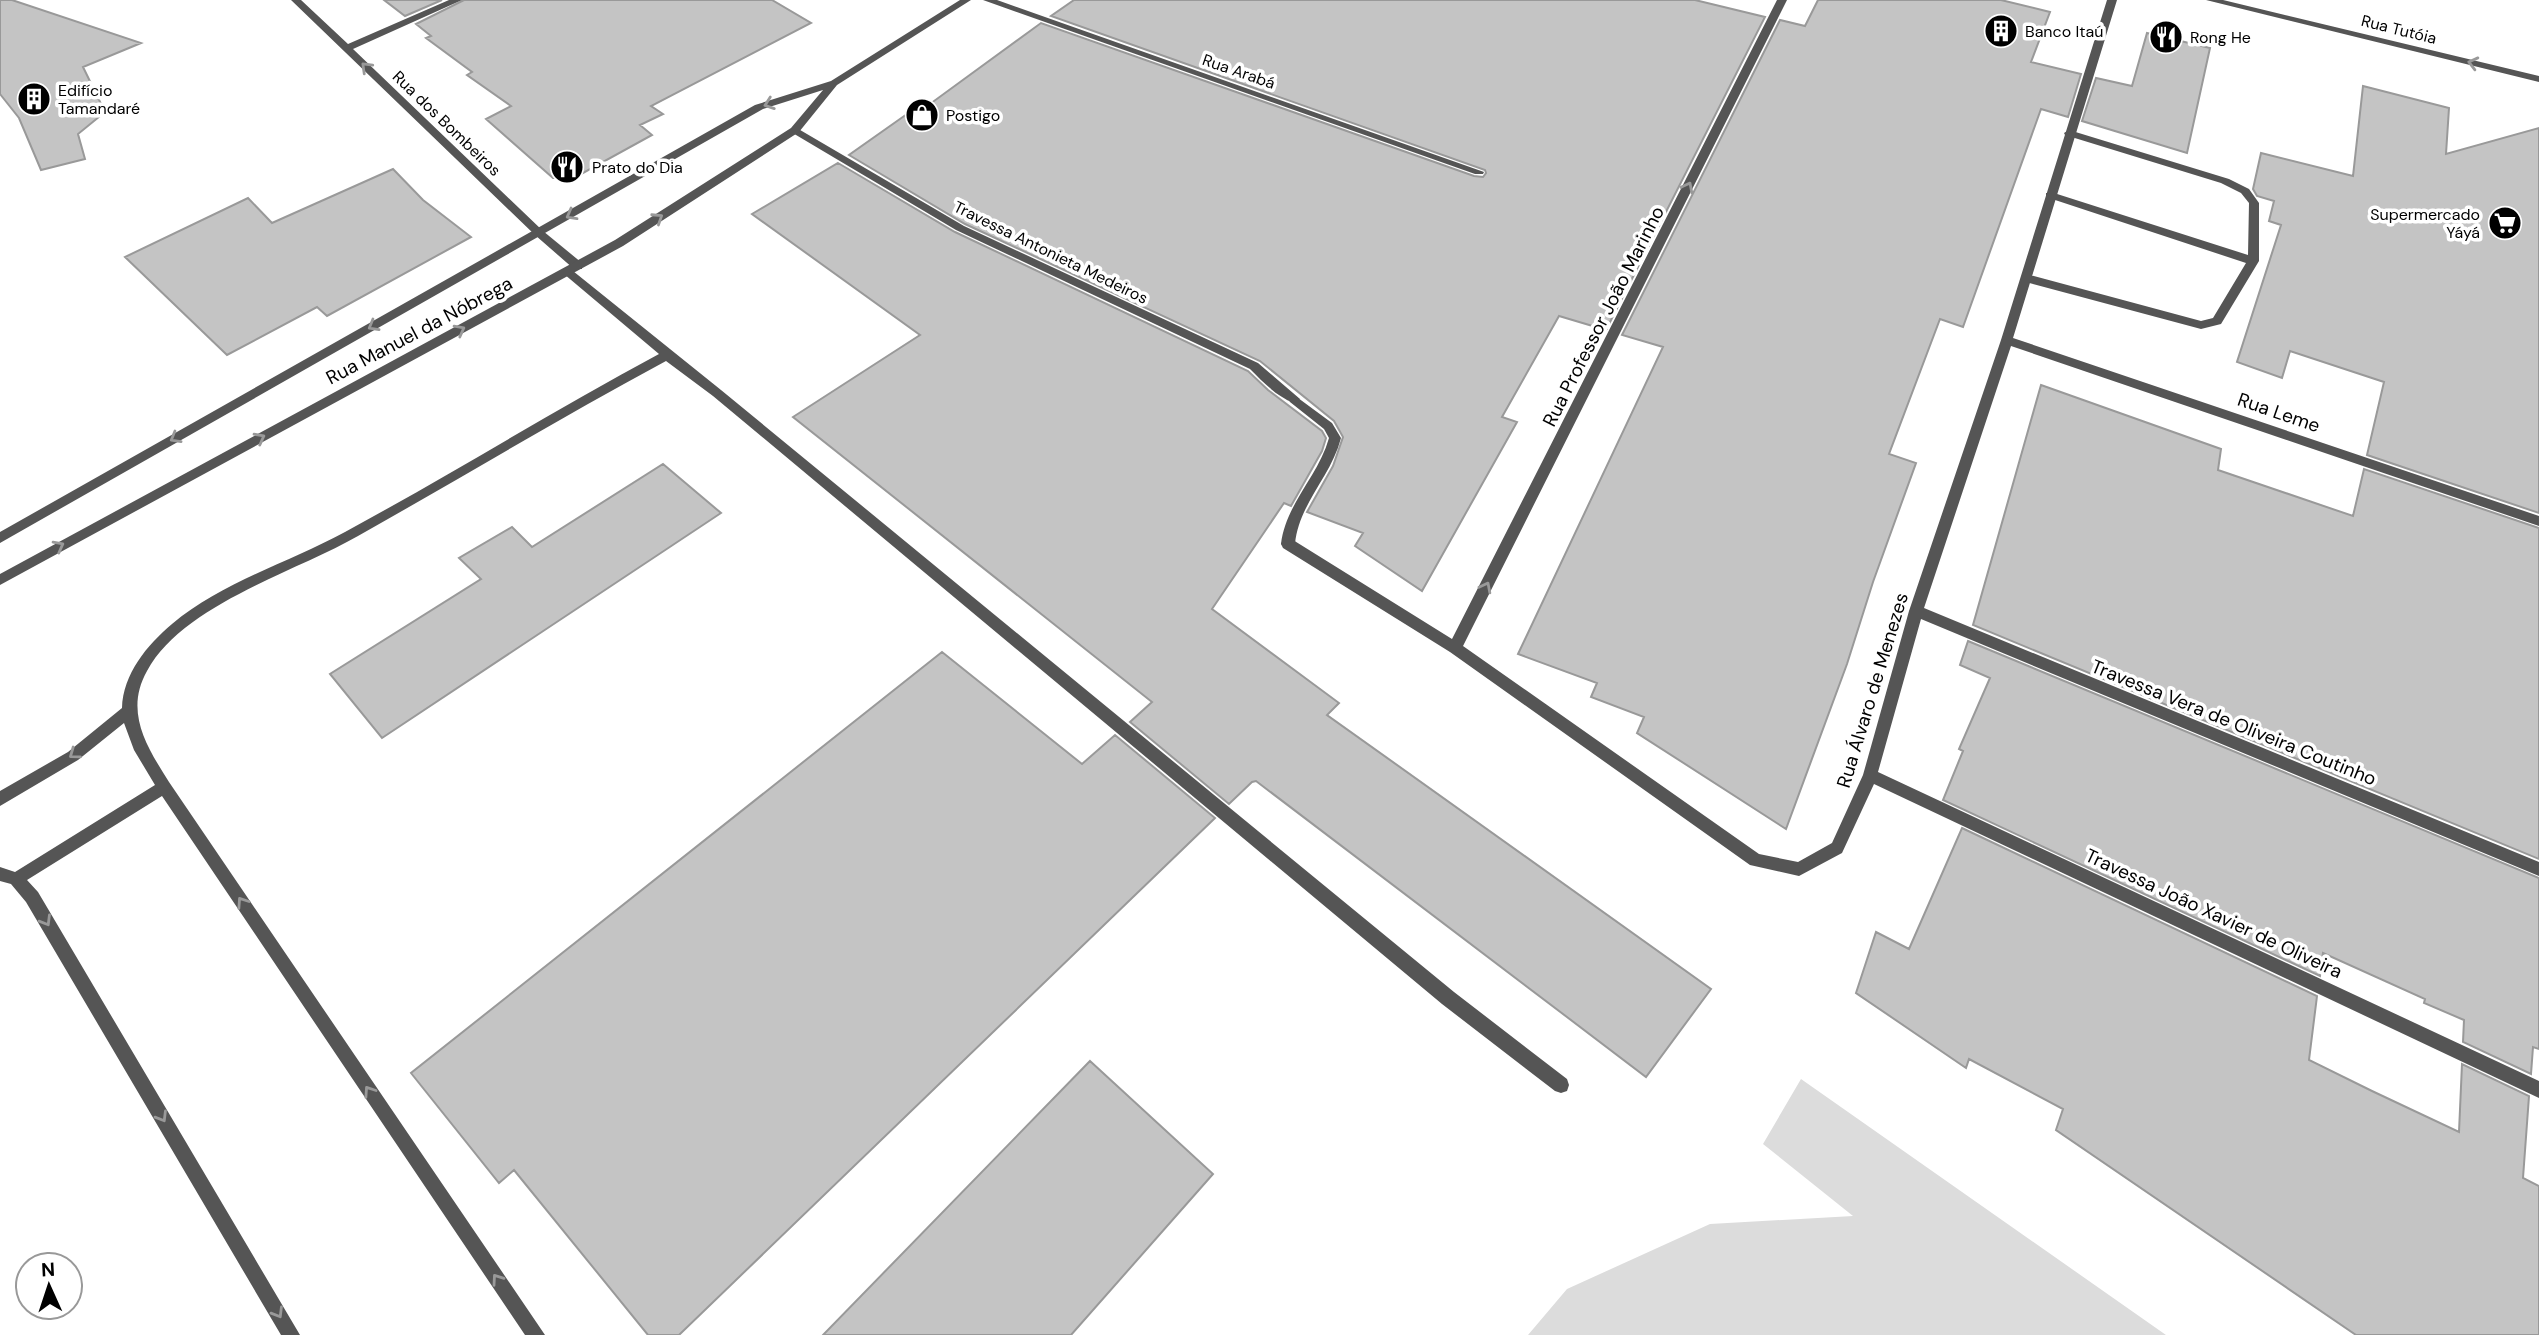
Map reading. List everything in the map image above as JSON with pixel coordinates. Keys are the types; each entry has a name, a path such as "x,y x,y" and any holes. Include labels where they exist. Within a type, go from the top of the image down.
{"street":[{"name":"Rua dos Bombeiros","path":"296,0 539,233 573,269 667,355 717,393 1448,998 1561,1085"},
{"path":"347,48 457,0"},
{"name":"Rua Manuel da Nóbrega","path":"0,538 759,107 834,83 966,0"},
{"name":"Rua Arabá","path":"988,0 1479,172"},
{"name":"Rua Professor João Marinho","path":"1455,648 1782,0"},
{"name":"Rua Álvaro de Menezes","path":"1288,544 1455,648 1755,860 1799,870 1836,848 1870,775 1916,611 2007,340 2112,0"},
{"name":"Rua Tutóia","path":"2211,0 2539,79"},
{"name":"Rua Manuel da Nóbrega","path":"0,580 620,243 795,130 834,83"},
{"name":"Travessa Antonieta Medeiros","path":"795,130 960,228 1254,366 1276,387 1328,426 1335,438 1329,457 1294,511 1288,526 1288,544"},
{"path":"2026,278 2202,325 2217,321 2253,261 2254,204 2245,191 2225,181 2069,133"},
{"path":"2050,195 2253,261"},
{"name":"Rua Leme","path":"2007,340 2539,521"},
{"path":"536,1335 164,788 133,736 128,712 139,671 164,639 186,620 239,590 347,537 667,355"},
{"name":"Travessa Vera de Oliveira Coutinho","path":"1916,611 2539,869"},
{"path":"0,799 73,756 128,712"},
{"name":"Travessa João Xavier de Oliveira","path":"1870,775 2539,1090"},
{"path":"164,788 8,877 32,897 291,1335"}],"shaded area":[{"path":"1801,1079 2166,1335 1528,1335 1567,1289 1710,1224 1853,1216 1763,1144"}],"building":[{"path":"0,0 12,0 141,43 83,67 105,112 78,134 85,159 41,170 19,118 0,94"},
{"path":"384,0 442,0 405,16"},
{"path":"464,0 772,0 811,23 651,106 663,114 640,125 652,135 574,178 553,178 486,119 511,106 467,75 472,72 426,38 431,36 416,24"},
{"path":"1074,0 1695,0 1765,17 1606,330 1559,316 1502,417 1517,422 1422,591 1355,546 1363,533 1307,512 1333,466 1343,437 1334,421 1260,361 965,224 849,155 924,102 930,104 1041,23 1474,176 1483,177 1486,173 1485,170 1051,16"},
{"path":"1818,0 2001,0 2050,12 2031,62 2081,74 2068,117 2041,109 1963,327 1940,319 1889,454 1916,463 1847,664 1786,829 1637,733 1644,717 1591,697 1597,683 1518,654 1663,347 1622,335 1780,20 1805,26"},
{"path":"2147,33 2210,48 2187,153 2082,121 2096,78 2132,86"},
{"path":"2363,86 2449,108 2446,154 2539,128 2539,513 2367,455 2384,382 2290,351 2282,378 2237,362 2281,225 2269,221 2274,201 2257,196 2253,189 2261,153 2353,176"},
{"path":"838,163 955,232 1248,371 1268,390 1322,431 1326,438 1322,451 1291,506 1284,503 1212,609 1339,703 1327,715 1711,989 1646,1077 1256,781 1229,804 1130,722 1152,702 793,417 920,335 752,214"},
{"path":"393,169 423,200 471,237 327,316 317,307 227,355 125,257 248,198 272,223"},
{"path":"2041,385 2221,449 2218,470 2353,516 2364,469 2539,528 2539,859 1973,625"},
{"path":"663,464 721,513 382,738 330,674 481,579 459,558 512,527 532,547"},
{"path":"1968,641 2539,878 2539,1049 2533,1047 2531,1074 2463,1042 2464,1020 2424,1003 2425,999 2323,953 2320,976 1943,800 1963,751 1959,749 1990,678 1960,665"},
{"path":"942,652 1082,764 1115,735 1215,818 679,1335 648,1335 514,1170 499,1183 411,1073"},
{"path":"1962,828 2317,996 2309,1060 2372,1091 2459,1132 2462,1064 2529,1096 2523,1178 2539,1186 2539,1335 2356,1335 2056,1130 2063,1109 1969,1059 1966,1068 1856,993 1876,932 1909,949"},
{"path":"1090,1061 1213,1174 1071,1335 823,1335"}],"place":[{"name":"Banco Itaú","path":"2001,31"},
{"name":"Rong He","path":"2166,37"},
{"name":"Edifício Tamandaré","path":"34,99"},
{"name":"Postigo","path":"922,115"},
{"name":"Prato do Dia","path":"567,167"},
{"name":"Supermercado Yáyá","path":"2505,223"}]}
